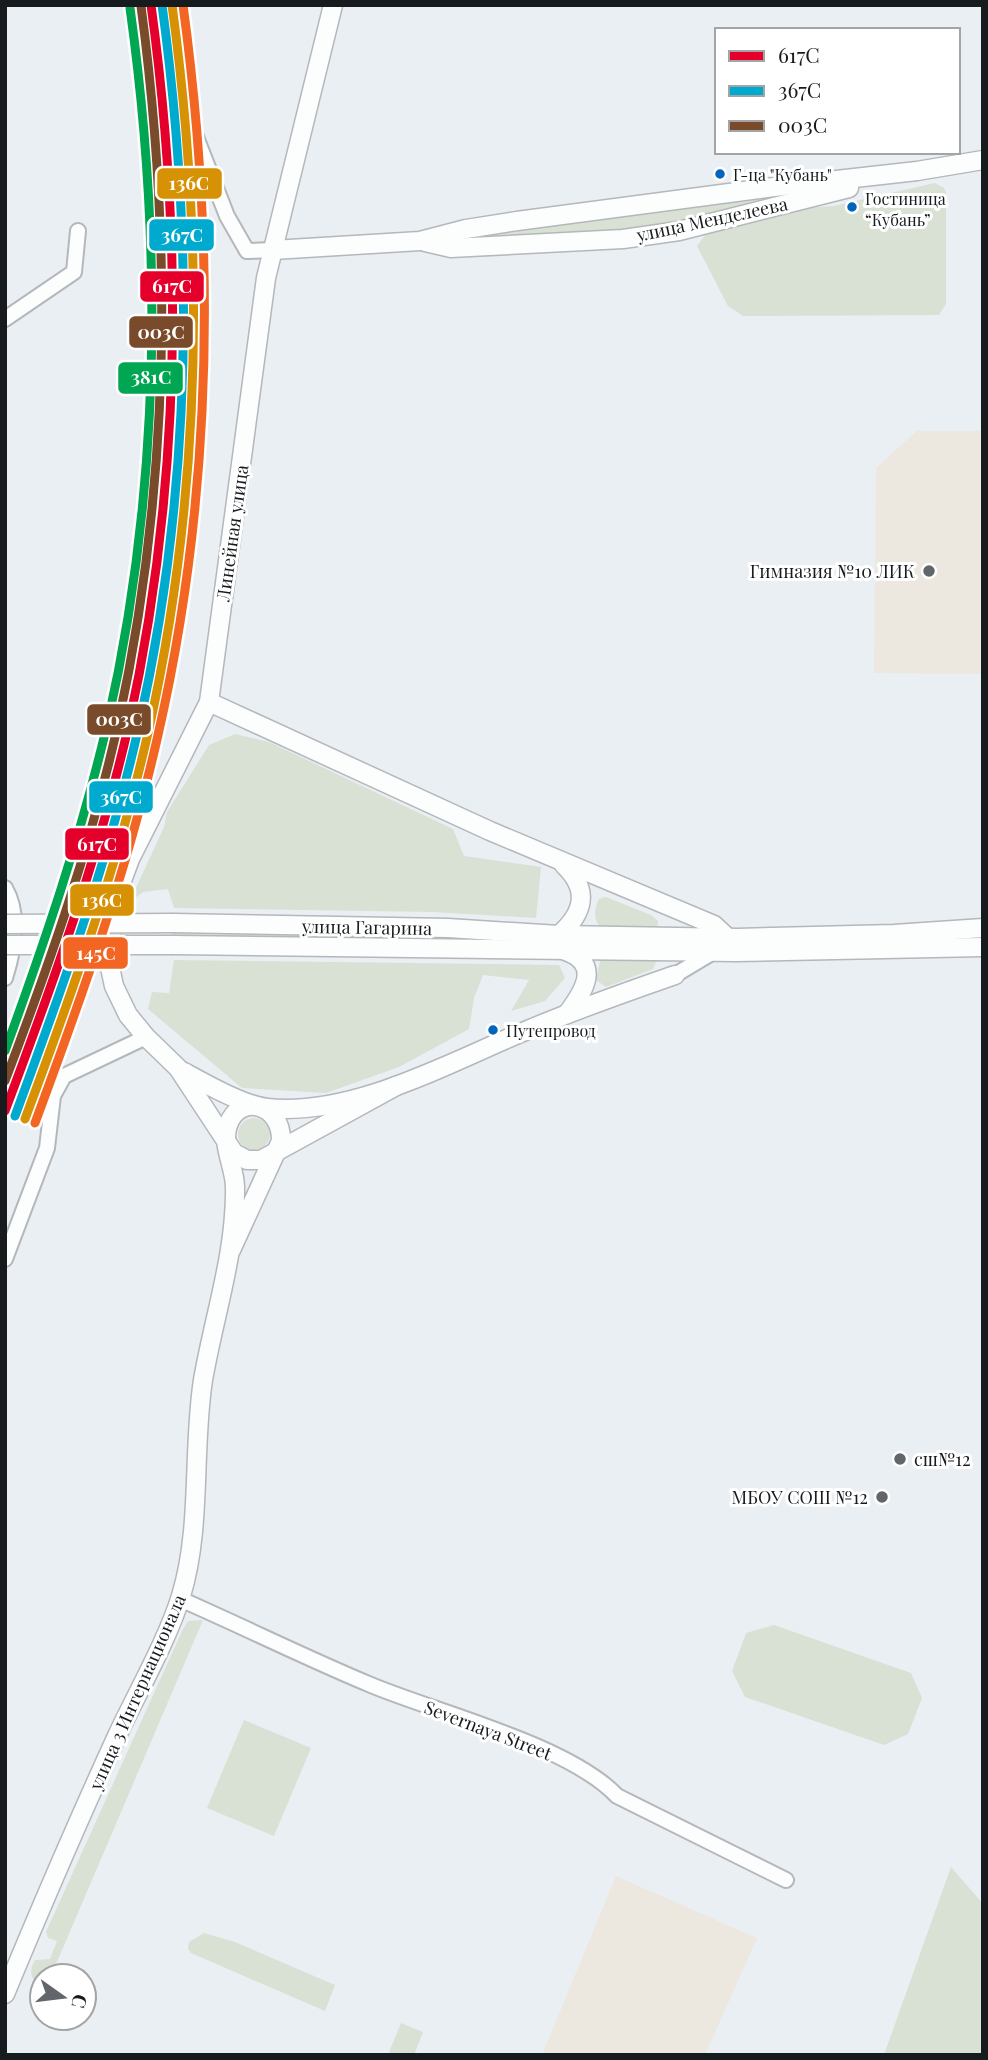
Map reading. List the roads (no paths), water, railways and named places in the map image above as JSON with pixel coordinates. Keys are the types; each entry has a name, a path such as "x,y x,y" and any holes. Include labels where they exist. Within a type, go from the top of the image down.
{"main road":[{"name":"Линейная улица","path":"227,1140 178,1068 128,1015 114,986 108,958 116,897 148,819 209,702 266,278 332,5"},
{"name":"улица Менделеева","path":"420,241 452,248 657,234 917,172 983,160"},
{"name":"улица Менделеева","path":"273,250 420,241 466,229 517,221 774,187 917,172"},
{"path":"209,702 559,860 714,925 728,938"},
{"path":"559,860 576,877 580,895 580,910 559,942 586,964 587,974 577,1001 566,1014"},
{"name":"улица Гагарина","path":"5,924 174,923 448,928 559,942 715,951 983,947"},
{"name":"улица Гагарина","path":"5,945 559,942 894,934 983,928"},
{"path":"396,1086 340,1102 265,1108 250,1106 236,1112 228,1125 227,1140 234,1153 247,1160 261,1160 396,1086 566,1014 675,975"},
{"name":"Линейная улица","path":"178,1068 212,1087 265,1108"},
{"path":"265,1108 275,1116 281,1128 281,1141 274,1152"},
{"name":"улица 3 Интернационала","path":"5,1994 88,1801 180,1599 191,1540 203,1384 231,1250 235,1181 227,1140"},
{"name":"улица 3 Интернационала","path":"231,1250 274,1152"}],"street":[{"path":"178,5 189,120 226,216 247,251 273,250"},
{"path":"5,319 74,272 78,231"},
{"path":"5,888 13,913 14,932 5,978"},
{"path":"675,975 715,951"},
{"path":"5,1259 47,1148 53,1096 64,1076 146,1037"},
{"name":"Severnaya Street","path":"180,1599 370,1684 548,1752 606,1784 617,1797 786,1880"}],"place":[{"name":"Г-ца \"Кубань\"","path":"720,174"},
{"name":"Гостиница “Кубань”","path":"852,207"},
{"name":"Гимназия №10 ЛИК","path":"929,571"},
{"name":"Путепровод","path":"493,1030"},
{"name":"сш№12","path":"900,1459"},
{"name":"МБОУ СОШ №12","path":"882,1497"}]}
